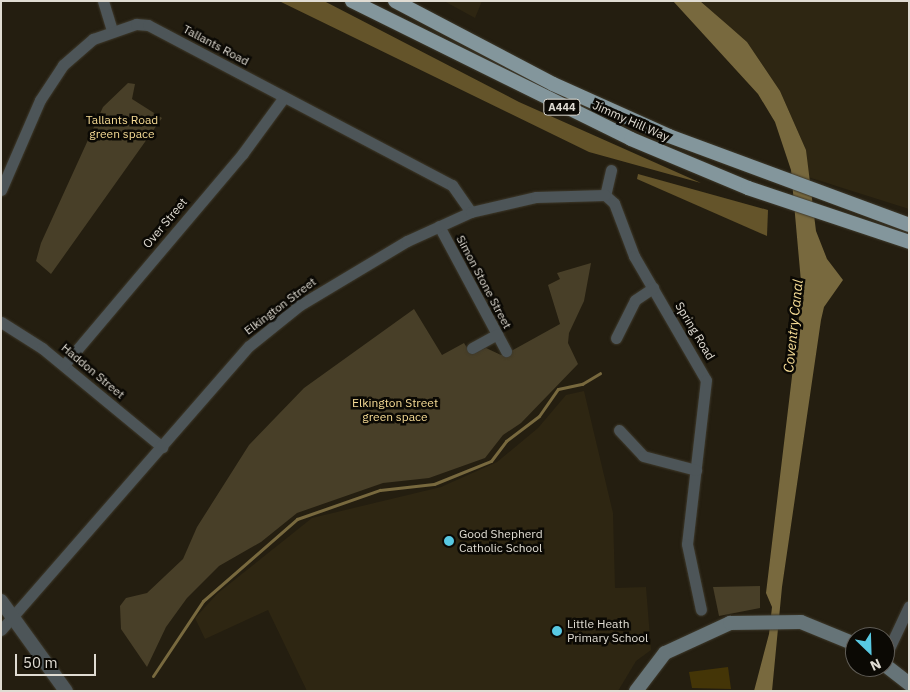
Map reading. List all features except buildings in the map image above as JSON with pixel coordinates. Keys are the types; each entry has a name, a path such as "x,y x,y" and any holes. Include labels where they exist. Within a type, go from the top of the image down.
{"highway":[{"name":"Jimmy Hill Way","path":"352,1 561,106 779,199 909,242"},
{"name":"Jimmy Hill Way","path":"395,1 553,84 773,178 909,225"}],"main road":[{"path":"636,691 650,667 674,647 715,627 751,620 818,627 845,639"},
{"path":"895,673 909,684"}],"street":[{"path":"103,1 112,30"},
{"name":"Tallants Road","path":"1,190 50,81 75,52 112,30 148,25 452,185 471,212"},
{"name":"Over Street","path":"64,365 243,153 284,97"},
{"path":"606,195 611,170"},
{"name":"Elkington Street","path":"1,630 222,376 268,330 349,275 439,226 471,212 536,197 606,195"},
{"name":"Spring Road","path":"606,195 614,204 634,256 706,380 687,544 700,610"},
{"name":"Simon Stone Street","path":"439,226 506,351"},
{"path":"616,338 635,300 653,288"},
{"name":"Haddon Street","path":"1,322 64,365 162,447"},
{"path":"472,348 497,334"},
{"path":"619,430 643,456 696,470"},
{"path":"1,601 66,691"},
{"path":"895,636 909,606"}],"shaded area":[{"path":"279,1 324,1 519,102 701,183 589,152"},
{"path":"444,1 482,1 475,18"},
{"path":"673,1 700,1 747,42 780,91 806,150 816,231 827,259 843,280 824,307 821,320 782,587 772,691 754,691 769,634 772,607 766,593 802,293 791,170 775,122 758,94"},
{"path":"700,1 909,1 909,209 808,177 806,150 780,91 747,42"},
{"path":"638,174 768,210 767,236 637,179"},
{"name":"Good Shepherd Catholic School","path":"584,391 613,513 615,588 646,587 651,650 636,661 618,691 307,691 268,610 205,639 195,618 218,593 312,518 441,487 497,462 538,428 566,395"}],"green space":[{"name":"Tallants Road green space","path":"128,83 135,84 132,99 162,118 51,274 36,261 41,243 103,107"},
{"name":"Elkington Street green space","path":"591,263 584,301 569,333 568,343 578,364 521,423 503,435 485,458 429,478 383,483 297,513 261,542 219,566 187,598 166,627 147,667 121,629 120,606 126,598 147,593 183,559 197,527 249,445 304,388 414,309 442,355 464,343 471,354 486,348 501,355 513,350 560,324 548,285 560,279 557,273"},
{"path":"760,586 760,608 719,616 713,587"}],"waterway":[{"path":"153,676 203,601 297,519 380,490 434,484 491,461 506,441 539,416 558,389 582,384 600,373"}],"place":[{"name":"Good Shepherd Catholic School","path":"449,541"},
{"name":"Little Heath Primary School","path":"557,631"}],"water label":[{"name":"Coventry Canal","path":"793,326"}]}
